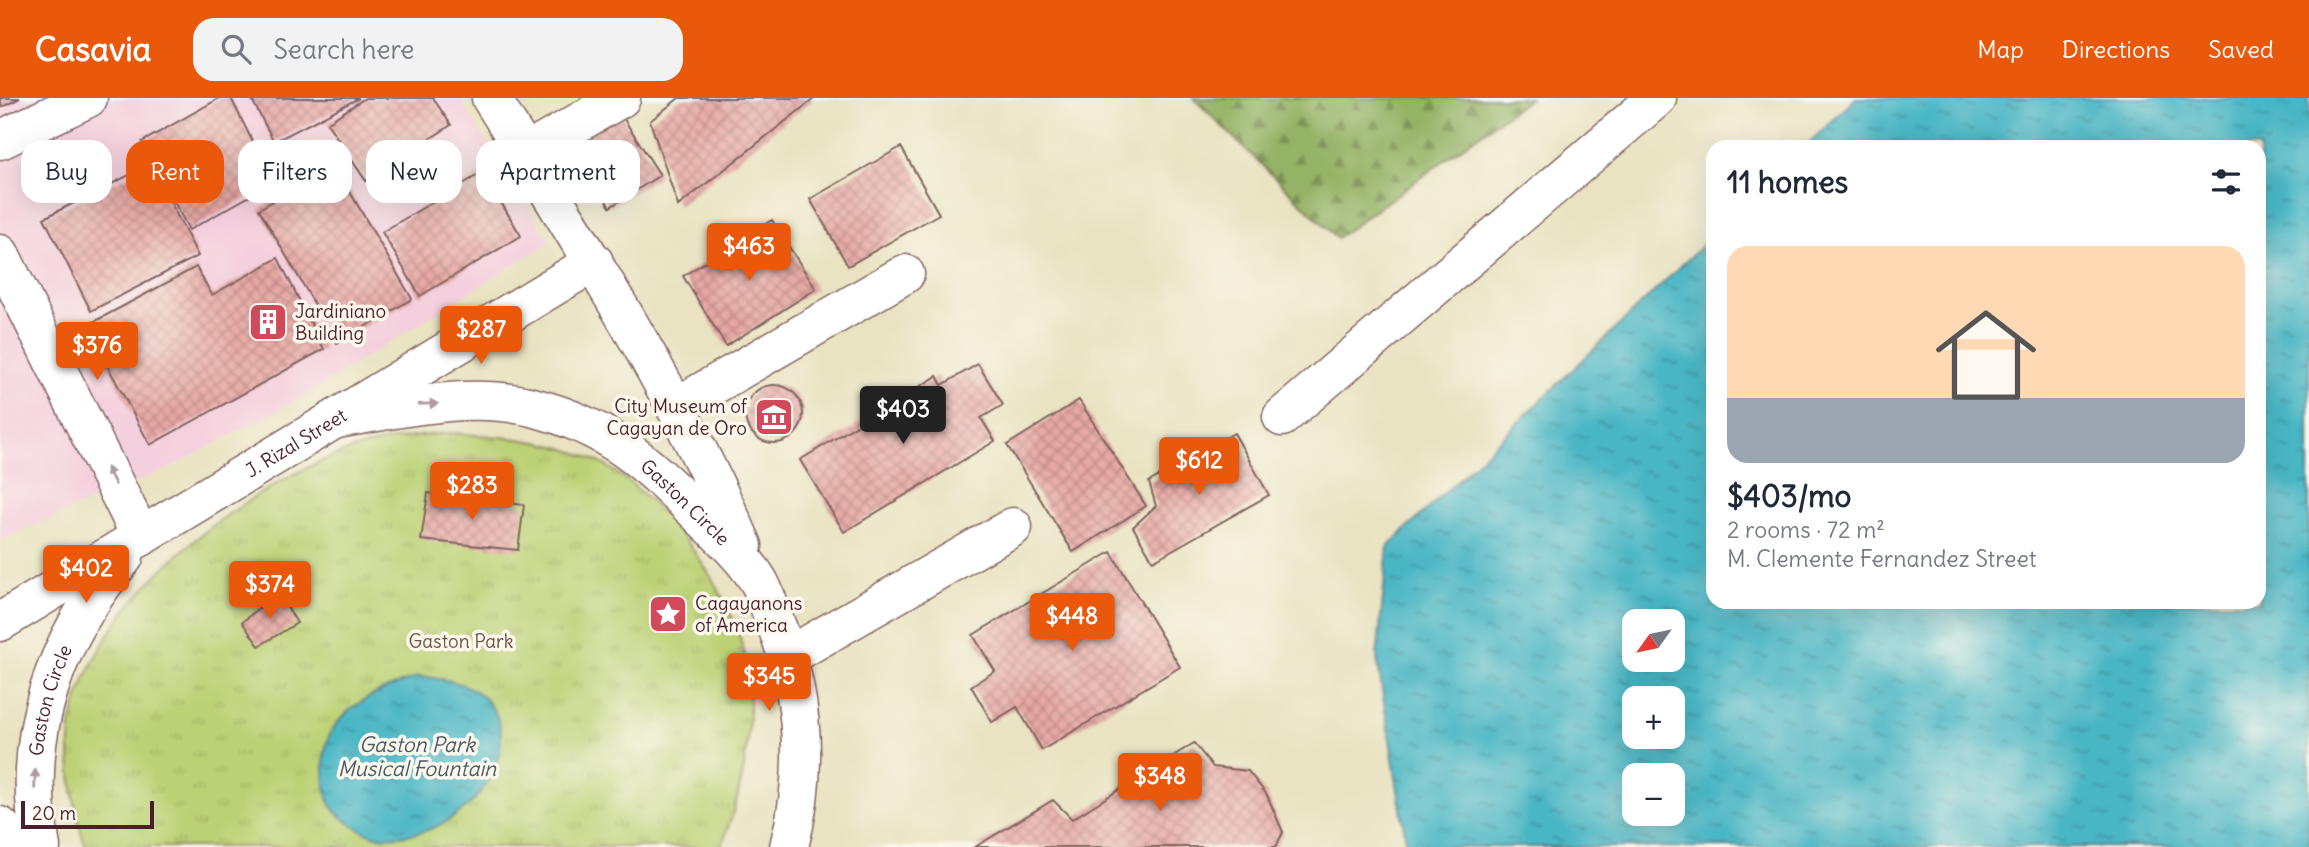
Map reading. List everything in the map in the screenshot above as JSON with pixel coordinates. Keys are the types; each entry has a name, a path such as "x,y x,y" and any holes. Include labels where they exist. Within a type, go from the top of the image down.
{"street":[{"path":"0,140 88,98"},
{"path":"491,98 518,140"},
{"path":"548,140 621,98"},
{"path":"1282,417 1657,98"},
{"path":"557,203 594,262 676,407 758,580"},
{"path":"0,254 141,537"},
{"name":"J. Rizal Street","path":"0,622 594,262"},
{"path":"676,407 905,274"},
{"name":"Gaston Circle","path":"337,419 416,405 488,402 534,407 566,417 612,437 651,467 758,580 789,656 798,705 801,754 800,806 789,847"},
{"path":"789,656 1013,527"},
{"name":"Gaston Circle","path":"41,847 34,785 39,727 46,694 56,664 100,586 141,537"},
{"path":"0,826 20,847"}],"shaded area":[{"path":"0,98 459,98 486,140 476,140 476,203 525,203 550,242 305,395 172,467 0,540"}],"green space":[{"path":"1193,98 1530,98 1337,238"},
{"name":"Gaston Park","path":"448,433 517,439 583,455 611,469 639,490 666,516 691,547 730,613 742,646 748,676 749,719 744,763 735,806 721,847 86,847 78,818 70,764 73,716 87,675 108,636 135,599 166,566 201,535 277,484 315,464 363,446"}],"water":[{"path":"1856,98 2309,98 2309,847 1407,847 1377,658 1388,547 1706,242 1706,609 2266,609 2266,140 1812,140"},
{"name":"Gaston Park Musical Fountain","path":"418,677 463,685 489,704 500,731 497,761 481,791 455,816 419,832 376,836 352,824 332,807 324,779 326,746 333,729 350,710 371,696"}],"building":[{"path":"0,98 20,98 2,107"},
{"path":"220,98 231,98 252,140 238,140 238,203 189,230 175,203 224,203 224,140 146,140"},
{"path":"251,98 359,98 278,140 273,140"},
{"path":"365,98 433,98 451,125 428,140 366,140 366,181 352,160 352,140 338,140 327,123"},
{"path":"679,98 815,98 678,206 650,121"},
{"path":"620,113 637,140 579,140"},
{"path":"640,144 660,175 640,188"},
{"path":"901,147 939,214 848,266 810,199"},
{"path":"476,176 476,203 501,203 521,236 420,296 382,232 431,203 462,203 462,184"},
{"path":"126,177 126,203 171,203 198,256 91,311 44,218 74,203 112,203 112,184"},
{"path":"352,195 412,299 337,343 259,209 270,203 352,203"},
{"path":"772,220 816,289 726,346 683,276"},
{"path":"278,258 324,349 150,445 86,326 196,267 212,295"},
{"path":"978,364 1003,405 981,418 995,441 844,532 800,460 937,376 942,385"},
{"name":"City Museum of Cagayan de Oro","path":"774,385 785,387 798,398 803,414 801,425 790,438 774,443 763,441 750,430 745,414 747,403 758,390"},
{"path":"1079,400 1146,506 1073,552 1007,445"},
{"path":"1234,433 1269,495 1153,561 1133,527 1156,506 1149,482"},
{"path":"428,493 524,505 518,550 421,540"},
{"path":"1111,552 1180,667 1042,750 1017,707 992,722 971,686 995,671 973,635"},
{"path":"278,593 297,623 259,646 242,622"},
{"path":"1194,743 1213,767 1248,771 1267,795 1283,832 1276,847 975,847 1053,800 1072,819"}],"place":[{"name":"Jardiniano Building","path":"268,322"},
{"name":"City Museum of Cagayan de Oro","path":"774,417"},
{"name":"Cagayanons of America","path":"668,614"}]}
